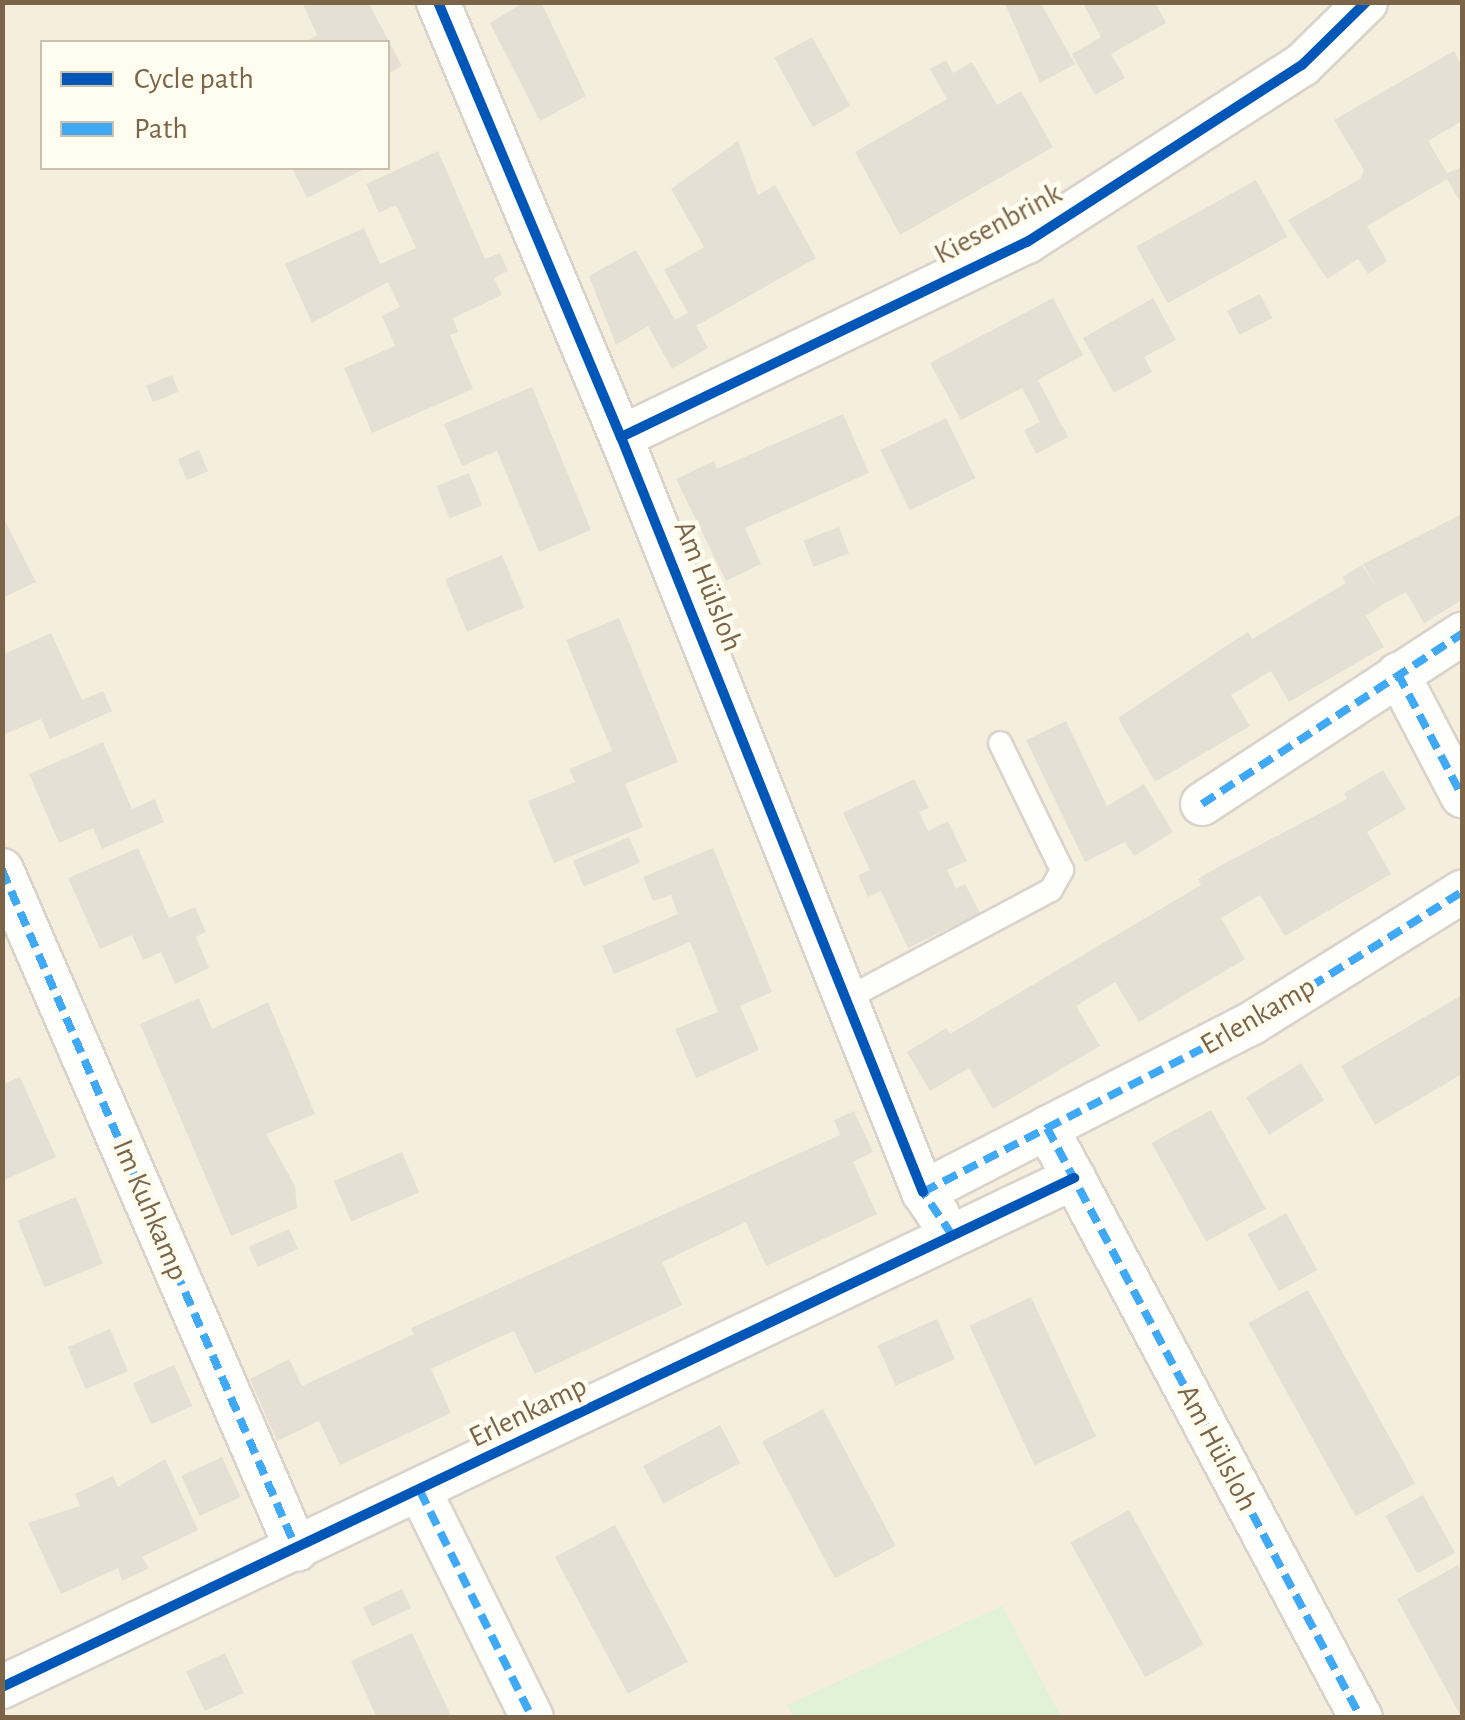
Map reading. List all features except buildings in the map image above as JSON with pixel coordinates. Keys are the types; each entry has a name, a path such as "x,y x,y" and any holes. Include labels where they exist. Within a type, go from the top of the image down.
{"street":[{"name":"Am Hülsloh","path":"438,2 622,436 923,1192"},
{"name":"Kiesenbrink","path":"622,436 1027,242 1302,65 1366,2"},
{"path":"1202,804 1462,634"},
{"path":"1398,674 1462,796"},
{"name":"Im Kuhkamp","path":"2,870 298,1550"},
{"name":"Erlenkamp","path":"923,1192 1252,1023 1462,892"},
{"path":"1048,1128 1074,1178"},
{"name":"Am Hülsloh","path":"1074,1178 1360,1718"},
{"name":"Erlenkamp","path":"2,1687 298,1550 1074,1178"},
{"path":"923,1192 952,1235"},
{"path":"420,1491 532,1718"}],"lane":[{"path":"846,998 1050,890 1062,870 1000,744"}],"shaded area":[{"path":"3,3 1462,3 1462,1717 3,1717"}],"green space":[{"path":"1002,1606 1061,1717 794,1718 787,1705"}],"marked path":[{"path":"1202,804 1462,634"},
{"path":"1398,674 1462,796"},
{"path":"2,870 297,1550"},
{"path":"1047,1128 1252,1023 1462,892"},
{"path":"952,1235 923,1192 1047,1128 1361,1718"},
{"path":"420,1491 532,1718"}],"cycle path":[{"path":"438,2 621,437 923,1192"},
{"path":"621,437 1027,242 1302,65 1366,2"},
{"path":"2,1687 1074,1178"}]}
